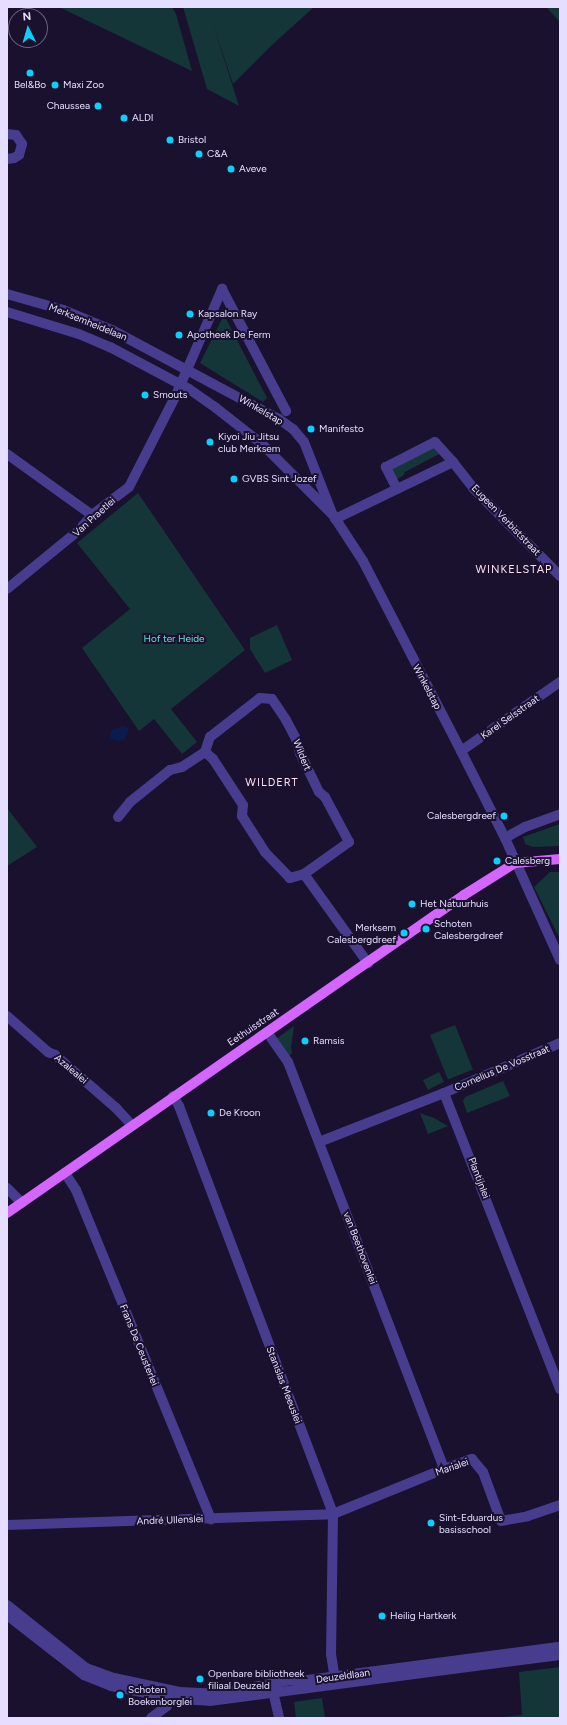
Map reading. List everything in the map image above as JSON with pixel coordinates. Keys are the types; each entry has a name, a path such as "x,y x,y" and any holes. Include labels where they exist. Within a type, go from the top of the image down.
{"main road":[{"path":"515,863 560,859"},
{"name":"Eethuisstraat","path":"7,1213 173,1096 368,963 464,895 515,863"}],"street":[{"path":"7,134 16,135 22,144 19,155 14,158 7,159"},
{"name":"Winkelstap","path":"286,411 222,289 186,369 280,420 293,430 304,442 334,517"},
{"name":"Merksemheidelaan","path":"7,294 63,310 112,330 186,369"},
{"name":"Merksemheidelaan","path":"7,312 79,334 110,348 180,384"},
{"name":"Van Praetlei","path":"7,589 79,530 92,515 129,487 186,369"},
{"name":"Winkelstap","path":"180,384 216,408 262,444 334,517 363,561 461,751 505,838 560,960"},
{"name":"Eugeen Verbiststraat","path":"397,489 386,467 435,442 473,488 560,576"},
{"path":"7,454 92,515"},
{"path":"334,517 453,462"},
{"name":"Karel Selsstraat","path":"461,751 560,682"},
{"name":"Wildert","path":"118,817 130,802 170,770 182,767 204,752 210,737 260,698 272,699 296,738 300,753 319,792 325,797 349,842 304,874"},
{"path":"204,752 213,759 243,805 242,816 265,852 290,878 304,874 368,963"},
{"path":"505,838 525,827 560,814"},
{"name":"Azalealei","path":"7,1016 116,1108 132,1125"},
{"name":"van Beethovenlei","path":"267,1032 288,1062 444,1469"},
{"name":"Cornelius De Vosstraat","path":"444,1093 560,1043"},
{"path":"319,1142 444,1093"},
{"name":"Plantijnlei","path":"444,1093 560,1389"},
{"name":"Stanislas Meeuslei","path":"173,1096 179,1106 333,1514 331,1654 336,1680"},
{"name":"Frans De Ceusterlei","path":"64,1173 76,1190 211,1519"},
{"path":"7,1188 22,1203"},
{"name":"Marialei","path":"333,1514 472,1459 483,1472 501,1521 528,1516 560,1505"},
{"name":"André Ullenslei","path":"7,1525 333,1514"},
{"name":"Deuzeldlaan","path":"7,1605 86,1668 169,1694 216,1694 248,1689 271,1683 336,1680 560,1655"},
{"name":"Deuzeldlaan","path":"7,1615 84,1675 111,1686 210,1701 274,1693 336,1680 560,1647"},
{"path":"271,1683 279,1718"},
{"path":"151,1718 167,1706 169,1694"}],"green space":[{"path":"59,7 172,7 176,14 192,71"},
{"path":"183,7 314,7 272,45 233,84 213,24 239,106 207,89"},
{"path":"546,7 560,7 560,22"},
{"path":"224,315 267,398 263,402 200,363"},
{"path":"433,445 441,453 405,472 403,476 395,480 391,468"},
{"name":"Hof ter Heide","path":"138,493 245,650 171,709 197,742 182,754 154,719 139,731 82,648 130,609 77,543"},
{"path":"277,625 292,660 265,673 250,649 250,638"},
{"path":"7,808 37,847 7,866"},
{"path":"560,824 560,846 533,847 525,844 523,837"},
{"path":"550,872 560,872 560,939 534,887"},
{"path":"455,1025 473,1070 448,1080 430,1035"},
{"path":"294,1026 291,1047 292,1053 288,1057 276,1039"},
{"path":"439,1072 444,1082 428,1090 423,1080"},
{"path":"503,1081 510,1096 467,1113 463,1101 465,1097"},
{"path":"420,1113 434,1118 448,1126 428,1134"},
{"path":"560,1667 560,1718 493,1718 522,1715 519,1672"},
{"path":"322,1698 325,1718 296,1718 294,1702"}],"water":[{"path":"123,726 128,728 129,731 125,739 119,741 110,739 111,730"}],"place":[{"name":"Bel&Bo","path":"30,73"},
{"name":"Maxi Zoo","path":"55,85"},
{"name":"Chaussea","path":"98,106"},
{"name":"ALDI","path":"124,118"},
{"name":"Bristol","path":"170,140"},
{"name":"C&A","path":"199,154"},
{"name":"Aveve","path":"231,169"},
{"name":"Kapsalon Ray","path":"190,314"},
{"name":"Apotheek De Ferm","path":"179,335"},
{"name":"Smouts","path":"145,395"},
{"name":"Manifesto","path":"311,429"},
{"name":"Kiyoi Jiu Jitsu club Merksem","path":"210,442"},
{"name":"GVBS Sint Jozef","path":"234,479"},
{"name":"Calesbergdreef","path":"504,816"},
{"name":"Calesberg","path":"497,861"},
{"name":"Het Natuurhuis","path":"412,904"},
{"name":"Schoten Calesbergdreef","path":"426,929"},
{"name":"Merksem Calesbergdreef","path":"404,933"},
{"name":"Ramsis","path":"305,1041"},
{"name":"De Kroon","path":"211,1113"},
{"name":"Sint-Eduardus basisschool","path":"431,1523"},
{"name":"Heilig Hartkerk","path":"382,1616"},
{"name":"Openbare bibliotheek filiaal Deuzeld","path":"200,1679"},
{"name":"Schoten Boekenborglei","path":"120,1695"}],"district":[{"name":"WINKELSTAP","path":"514,570"},
{"name":"WILDERT","path":"272,783"}]}
